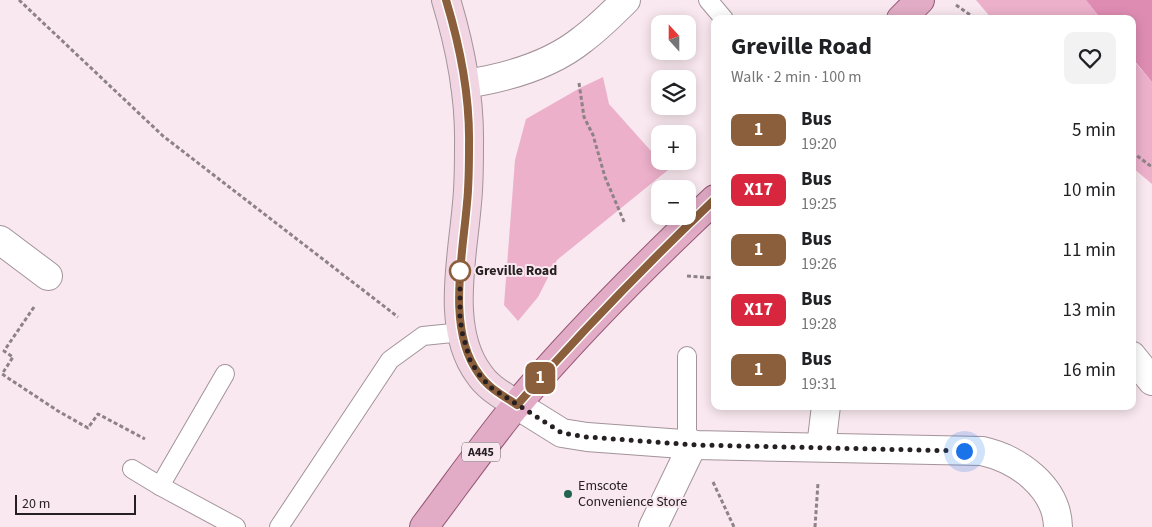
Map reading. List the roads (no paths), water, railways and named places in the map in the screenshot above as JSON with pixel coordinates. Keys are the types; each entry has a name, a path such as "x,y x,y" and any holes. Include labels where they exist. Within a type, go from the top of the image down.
{"main road":[{"path":"905,15 920,0"},
{"name":"A445","path":"424,527 517,405 569,345 711,203"}],"street":[{"path":"446,0 465,84 469,145 467,204 460,271 460,317 470,360 490,387 562,433 587,437 692,445 982,451 995,454 1010,461 1035,479 1055,509 1058,527"},
{"path":"465,84 484,82 544,62 582,40 626,0"},
{"path":"1,243 44,288"},
{"path":"1136,361 1152,381"},
{"path":"821,447 826,410"},
{"path":"653,527 692,445"}],"lane":[{"path":"708,0 721,15"},
{"path":"279,527 390,360 424,336 462,332"},
{"path":"687,356 692,445"},
{"path":"160,486 225,374"},
{"path":"132,469 236,527"}],"place":[{"name":"Greville Road","path":"460,271"},
{"name":"Emscote Convenience Store","path":"568,494"}]}
